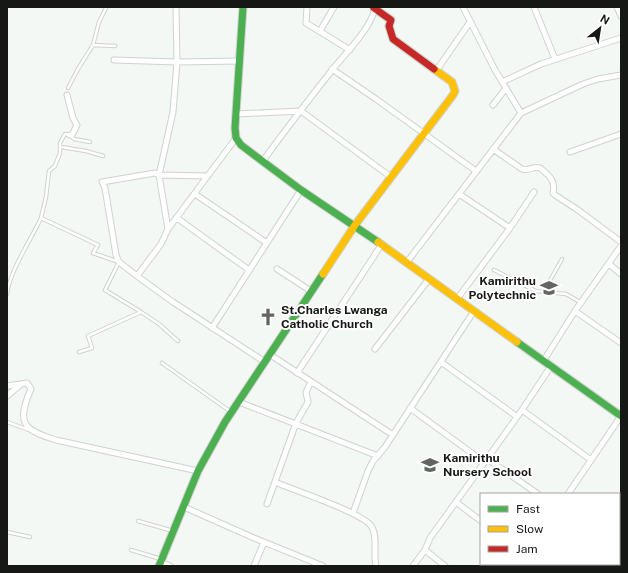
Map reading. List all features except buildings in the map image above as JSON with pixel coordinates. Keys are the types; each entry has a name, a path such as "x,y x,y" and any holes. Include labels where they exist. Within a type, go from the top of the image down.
{"street":[{"path":"168,229 159,175 173,112 177,62 176,7"},
{"path":"243,7 236,114 236,138 241,145 301,190 382,244 621,416 569,493"},
{"path":"307,7 306,23 350,50"},
{"path":"320,31 334,7"},
{"path":"464,7 470,22 502,82 521,113"},
{"path":"534,7 555,59"},
{"path":"617,7 621,16"},
{"path":"262,162 332,69 350,50 374,15 374,8"},
{"path":"170,566 160,562 198,471 211,446 355,225 455,91 452,82 393,39 389,26 391,20 374,8"},
{"path":"436,71 470,22"},
{"path":"502,82 541,64 621,38"},
{"path":"114,60 240,62"},
{"path":"332,69 476,171"},
{"path":"407,262 521,113 583,84 598,79 621,75"},
{"path":"493,106 506,88"},
{"path":"67,95 73,118 77,125 72,135 70,135"},
{"path":"236,114 300,111 391,177"},
{"path":"570,152 621,134"},
{"path":"137,276 161,244 168,229 236,138"},
{"path":"493,148 522,169 527,170 537,167 540,168 554,182 555,195 621,242"},
{"path":"208,176 159,175 155,173 102,182 105,188 116,255 119,262 137,276 212,328 265,362"},
{"path":"212,328 301,190"},
{"path":"457,299 510,228 534,192"},
{"path":"195,194 267,243"},
{"path":"459,194 510,228"},
{"path":"177,218 249,270"},
{"path":"297,373 382,244"},
{"path":"544,360 575,310 621,246"},
{"path":"609,264 621,274"},
{"path":"278,269 311,291"},
{"path":"375,349 429,279"},
{"path":"575,310 621,343"},
{"path":"353,513 368,472 474,311"},
{"path":"270,354 392,435"},
{"path":"441,362 516,416"},
{"path":"413,566 425,550 430,538 516,416 522,410 551,366"},
{"path":"267,504 296,423 308,402 306,392 311,382"},
{"path":"7,386 27,383 31,389 25,403 23,415 24,423 33,432 56,440 198,471"},
{"path":"7,396 20,385"},
{"path":"239,402 378,456"},
{"path":"410,408 485,460 536,493"},
{"path":"522,410 591,460"},
{"path":"275,482 353,513 368,522 373,528 376,566"},
{"path":"456,502 480,520"},
{"path":"184,507 312,564 323,566"},
{"path":"254,566 264,542"},
{"path":"425,550 445,566"},
{"path":"520,565 524,566"}],"lane":[{"path":"68,88 78,69 94,45 99,22 106,8"},
{"path":"94,45 115,46"},
{"path":"7,294 16,266 41,218 46,197 48,172 55,166 60,153 60,143 65,134 70,135 74,139 90,142"},
{"path":"61,147 86,151 103,156"},
{"path":"41,218 98,244 93,253 119,262 105,290 159,324 178,341"},
{"path":"546,293 548,284 562,259"},
{"path":"494,270 536,291 566,294 581,302"},
{"path":"80,352 92,348 88,336 140,312"},
{"path":"162,363 232,412"},
{"path":"7,422 33,432"},
{"path":"138,521 174,531"},
{"path":"7,532 30,537"},
{"path":"131,550 160,562"}],"traffic: fast":[{"path":"243,7 235,128 236,138 241,145 301,190 378,242"},
{"path":"159,566 198,471 225,422 323,274"},
{"path":"517,342 621,416"}],"traffic: slow":[{"path":"323,274 355,225 453,95 455,91 452,82 434,69"},
{"path":"378,242 517,342"}],"traffic: jam":[{"path":"374,8 391,20 389,26 393,39 434,69"}],"place":[{"name":"Kamirithu Polytechnic","path":"549,288"},
{"name":"St.Charles Lwanga Catholic Church","path":"268,317"},
{"name":"Kamirithu Nursery School","path":"430,465"}]}
